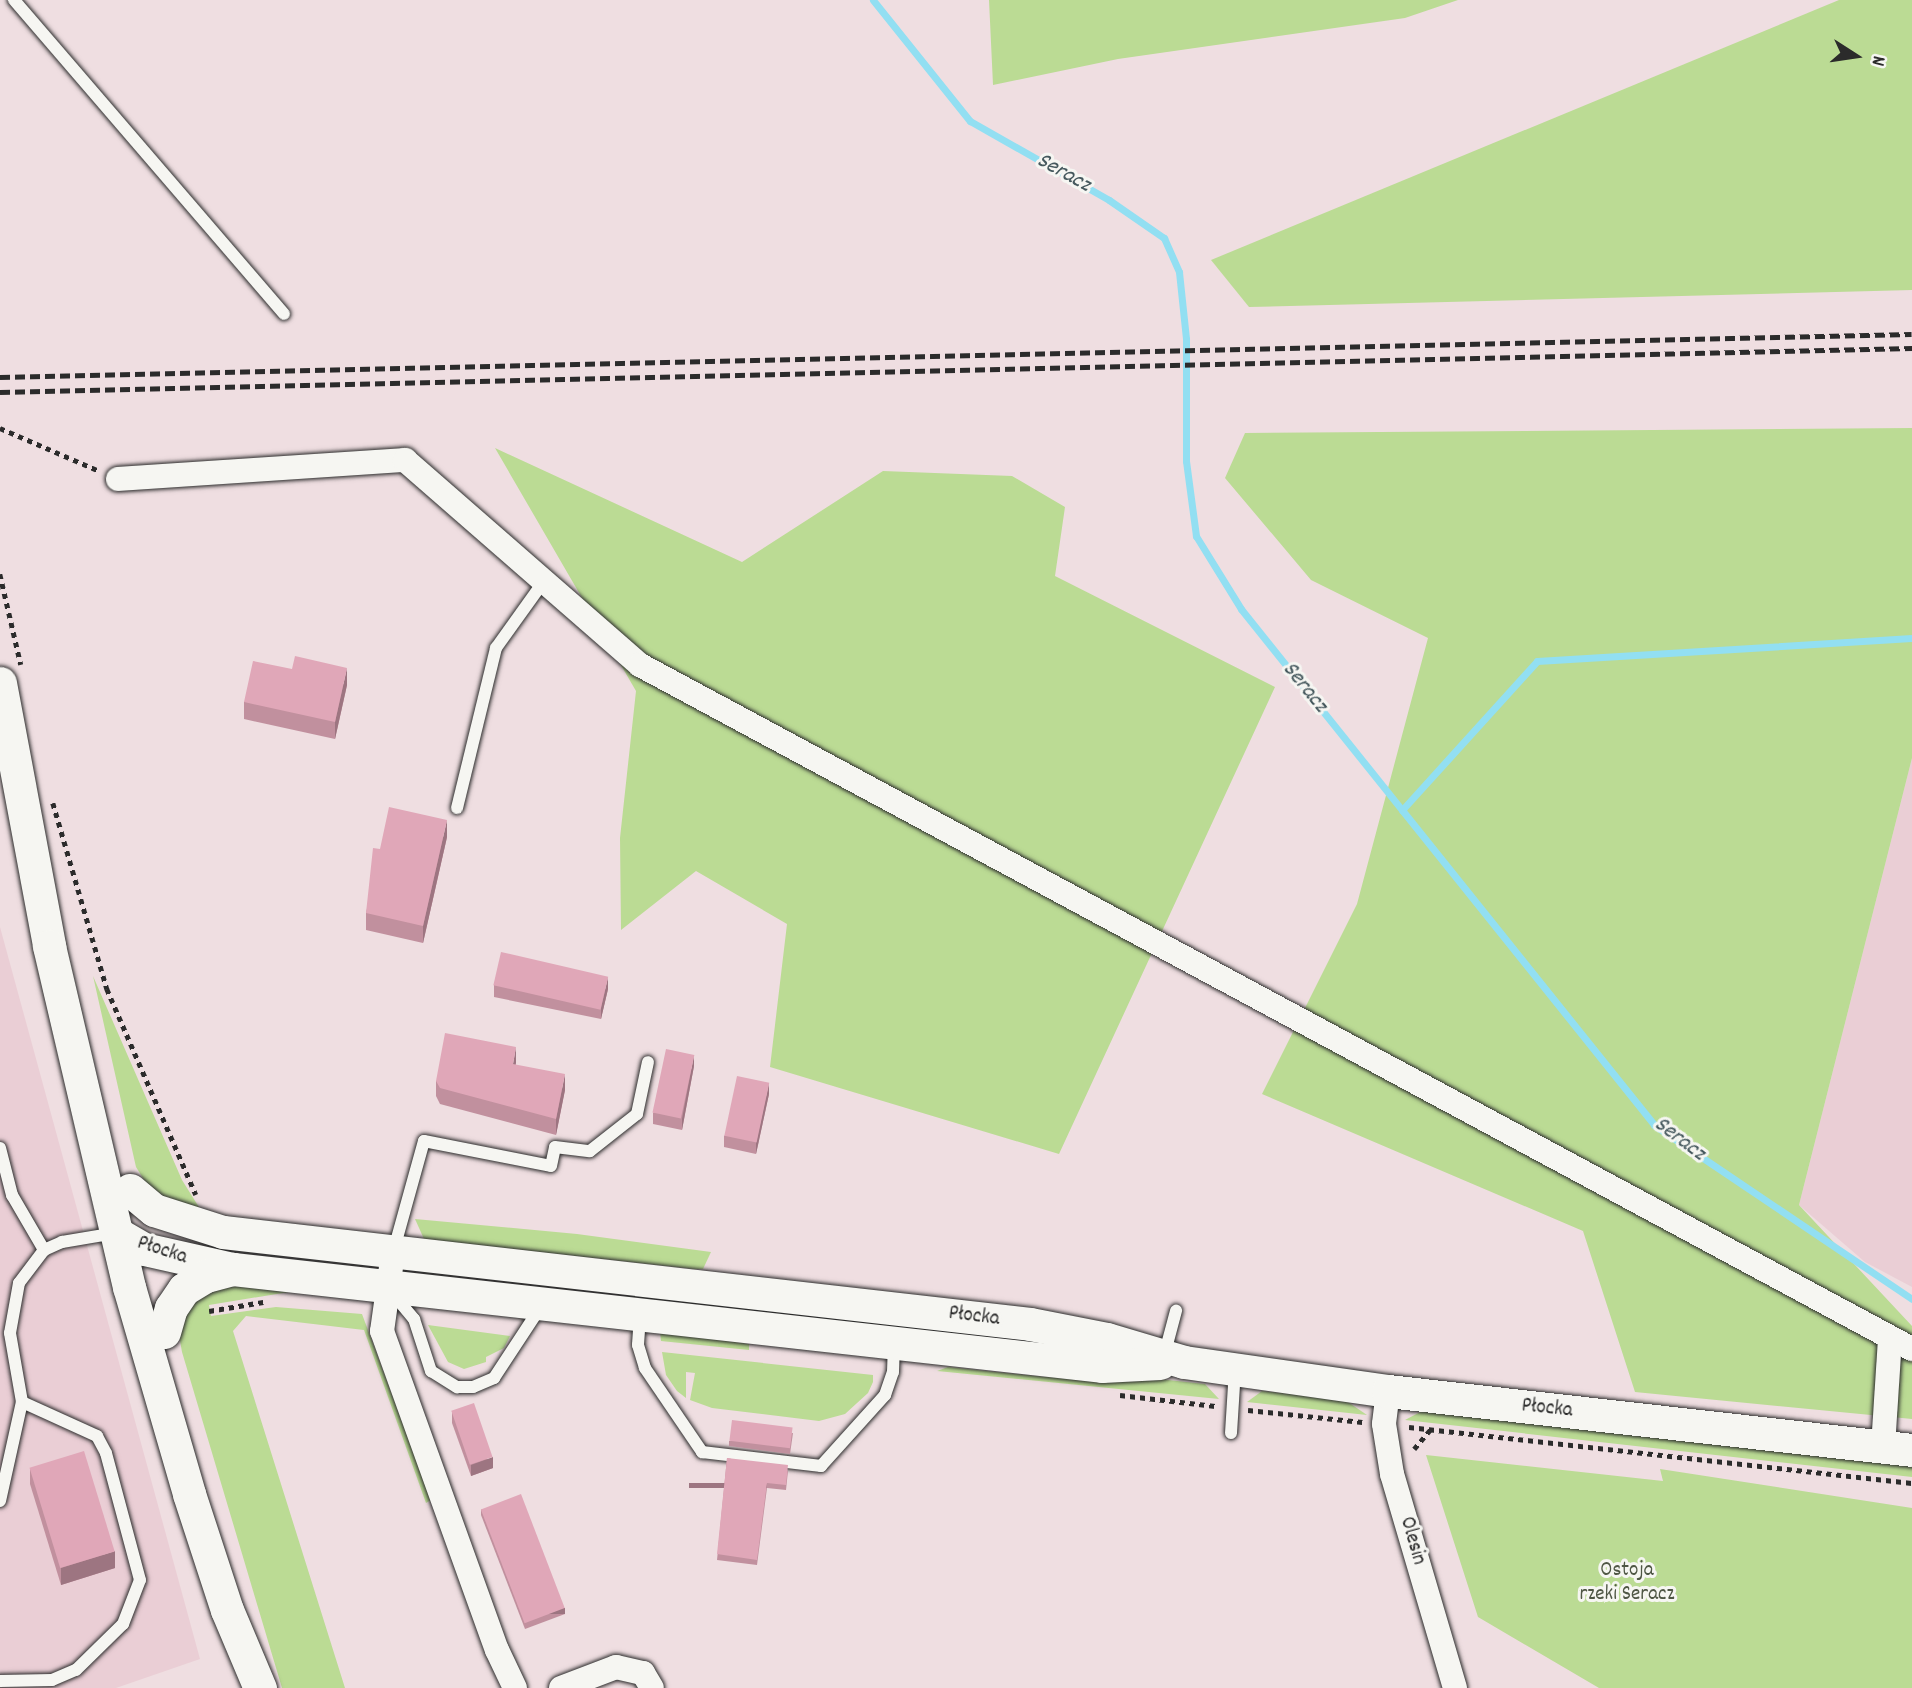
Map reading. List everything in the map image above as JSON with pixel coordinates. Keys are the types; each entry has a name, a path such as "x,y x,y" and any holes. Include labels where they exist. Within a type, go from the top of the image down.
{"street":[{"path":"118,479 405,460 640,665 1901,1343 1898,1448"},
{"path":"12,680 13,741 49,946 133,1239 164,1332 261,1688"},
{"path":"13,741 73,955 130,1190 133,1239 189,1494 227,1609 261,1688"},
{"name":"Płocka","path":"130,1190 155,1210 223,1232"},
{"name":"Płocka","path":"133,1239 223,1232 1030,1324 1170,1360 1388,1391 1898,1448"},
{"name":"Płocka","path":"133,1239 233,1269 894,1345 1102,1366 1170,1360"},
{"path":"393,1252 382,1331 515,1688"},
{"name":"Płocka","path":"164,1332 171,1308 184,1289 206,1276 233,1269"},
{"path":"640,1316 644,1279"},
{"path":"886,1307 894,1345"},
{"name":"Olesin","path":"1388,1391 1384,1424 1392,1474 1455,1688"},
{"path":"561,1688 616,1667 643,1673 652,1688"}],"lane":[{"path":"14,0 284,314"},
{"path":"457,808 496,648 544,581"},
{"path":"393,1252 424,1141 551,1166 555,1147 590,1151 637,1114 648,1062"},
{"path":"0,1148 12,1195 44,1250"},
{"path":"0,1501 22,1402 10,1333 12,1304 30,1263 44,1250 62,1242 133,1239"},
{"path":"388,1287 414,1320 431,1371 457,1387 473,1387 494,1378 542,1305"},
{"path":"1170,1360 1175,1311"},
{"path":"640,1316 638,1345 645,1368 702,1452 821,1466 885,1395 893,1373 894,1345"},
{"path":"1231,1433 1236,1369"},
{"path":"0,1681 52,1680 76,1670 123,1624 140,1580 110,1465 97,1436 82,1425 22,1402"}],"path":[{"path":"0,428 118,479"},
{"path":"0,574 12,680"},
{"path":"51,796 107,989 198,1197"},
{"path":"209,1311 270,1301"},
{"path":"1384,1424 1912,1483"},
{"path":"1414,1453 1421,1436 1430,1430"}],"shaded area":[{"path":"1912,758 1912,1287 1865,1262 1799,1205"},
{"path":"0,927 200,1659 116,1688 0,1688"}],"green space":[{"path":"989,0 1458,0 1405,18 1118,59 993,85"},
{"path":"1839,0 1912,0 1912,290 1249,307 1211,260"},
{"path":"1912,428 1912,758 1799,1205 1912,1326 1912,1419 1635,1392 1583,1231 1262,1094 1357,904 1428,638 1311,580 1225,478 1245,433"},
{"path":"495,448 742,562 883,471 1012,476 1065,507 1055,576 1275,687 1059,1154 770,1067 787,924 696,871 621,930 620,838 636,691"},
{"path":"93,976 182,1180 202,1212 194,1215 149,1188 136,1167"},
{"path":"415,1219 577,1234 711,1252 703,1269 694,1269 446,1242 424,1239"},
{"path":"251,1283 295,1291 209,1305 211,1316 276,1307 362,1314 431,1500 426,1503 364,1330 246,1316 233,1331 345,1688 282,1688 182,1352 179,1335 190,1303 201,1293"},
{"path":"428,1325 510,1336 504,1348 486,1357 486,1362 464,1369 448,1362"},
{"path":"660,1331 749,1344 749,1350 661,1341"},
{"path":"662,1352 873,1375 873,1382 868,1393 845,1414 819,1421 712,1408 690,1400 695,1373 686,1372 686,1398 677,1391 666,1375"},
{"path":"948,1367 1046,1377 1103,1373 1205,1384 1219,1399 937,1371"},
{"path":"1262,1391 1345,1400 1367,1415 1247,1402"},
{"path":"1422,1411 1912,1464 1912,1477 1405,1420"},
{"name":"Ostoja rzeki Seracz","path":"1426,1455 1663,1481 1660,1469 1912,1508 1912,1688 1599,1688 1478,1617"}],"building":[{"path":"295,656 347,668 335,722 244,702 253,661 292,669"},
{"path":"389,807 447,820 423,926 366,913 373,848 380,849"},
{"path":"501,952 608,977 601,1010 493,985"},
{"path":"445,1033 516,1047 513,1064 565,1074 556,1119 440,1088 436,1081"},
{"path":"666,1049 694,1055 681,1119 652,1113"},
{"path":"737,1076 769,1083 757,1143 724,1136"},
{"path":"474,1403 493,1457 470,1465 451,1411"},
{"path":"732,1420 793,1427 790,1448 729,1441"},
{"path":"84,1451 115,1551 60,1568 29,1468"},
{"path":"727,1458 788,1465 786,1485 767,1483 757,1560 717,1554"},
{"path":"521,1494 565,1608 525,1623 481,1509"}],"waterway":[{"name":"Seracz","path":"873,0 970,121 1109,200 1164,238 1179,272 1186,339 1186,461 1196,536 1241,609 1654,1125 1912,1299"},
{"path":"1402,810 1537,661 1912,638"}],"railway":[{"path":"0,377 1912,334"},
{"path":"0,392 1912,348"}]}
